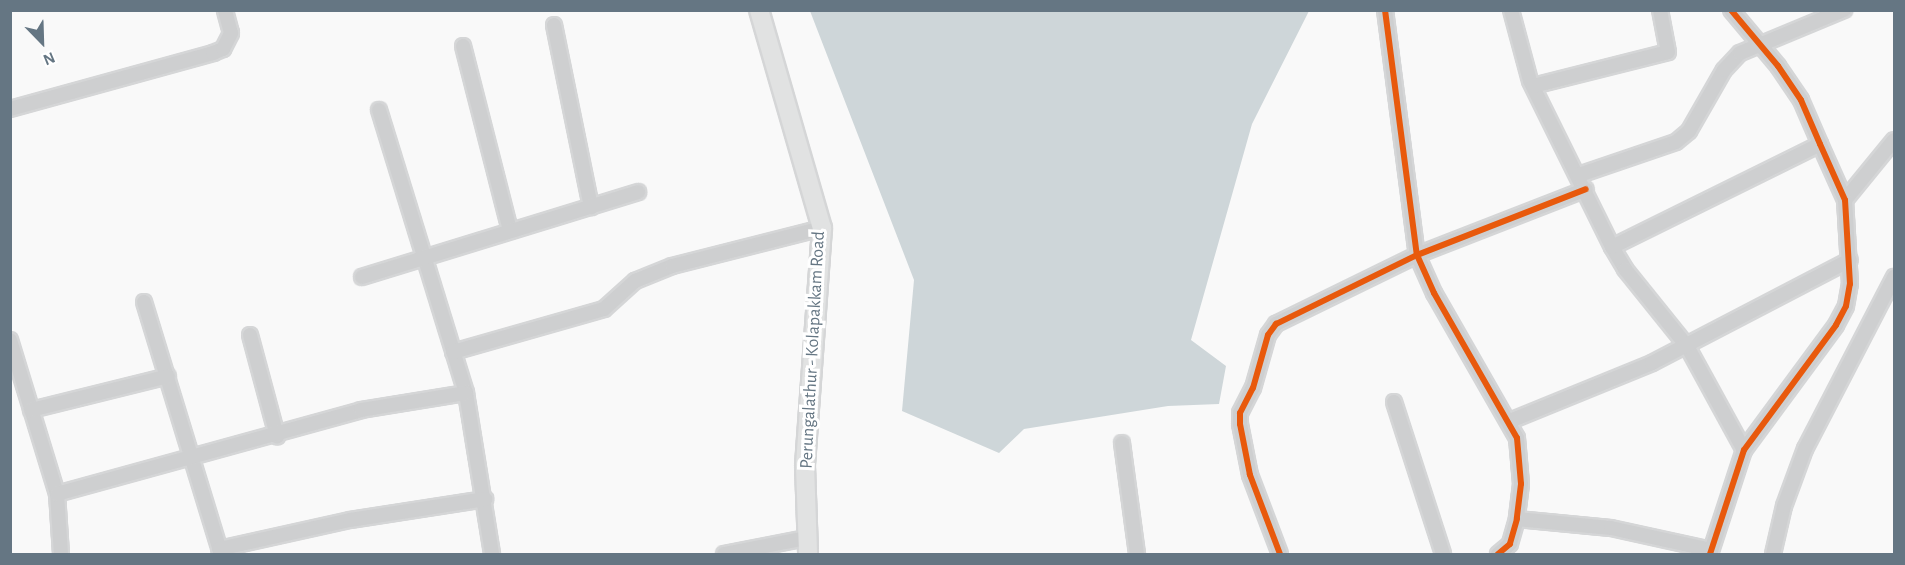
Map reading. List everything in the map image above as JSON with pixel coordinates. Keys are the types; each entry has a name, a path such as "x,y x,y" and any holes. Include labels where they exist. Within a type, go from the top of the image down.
{"main road":[{"name":"Perungalathur - Kolapakkam Road","path":"759,10 822,228 805,466 807,546"}],"street":[{"path":"10,109 223,49 231,33 225,10"},
{"path":"1385,10 1417,255 1434,293 1510,421 1520,460 1517,519 1510,543 1498,555"},
{"path":"1511,10 1533,86 1586,189 1612,247 1624,269 1687,346 1744,450"},
{"path":"1533,86 1668,52 1660,10"},
{"path":"1517,519 1611,528 1711,552 1744,450 1836,325 1846,306 1850,260 1845,200 1801,100 1761,44 1731,10"},
{"path":"1579,175 1676,142 1696,121 1724,70 1740,53 1844,10"},
{"path":"554,25 591,207"},
{"path":"463,46 510,231"},
{"path":"379,110 427,256 466,393 485,499 492,555"},
{"path":"1845,200 1894,140"},
{"path":"1612,247 1820,144"},
{"path":"1280,555 1250,475 1240,424 1240,413 1253,388 1268,335 1276,324 1417,255 1586,189"},
{"path":"362,277 638,192"},
{"path":"453,352 604,309 635,281 672,266 822,228"},
{"path":"1510,421 1687,346 1850,260"},
{"path":"1773,555 1784,506 1805,449 1894,277"},
{"path":"144,302 220,552 350,520 485,499"},
{"path":"250,335 277,436"},
{"path":"10,340 57,494 61,555"},
{"path":"31,410 168,376"},
{"path":"57,494 190,457 277,436 361,410 466,393"},
{"path":"1394,402 1443,555"},
{"path":"1122,443 1137,555"},
{"path":"724,555 807,546"}],"shaded area":[{"path":"810,11 1309,11 1252,124 1191,340 1226,366 1219,404 1168,406 1024,429 999,453 902,411 914,280"}],"cycle path":[{"path":"1385,10 1417,255 1434,293 1517,438 1521,484 1517,519 1510,544 1498,554"},
{"path":"1710,554 1744,450 1836,325 1846,306 1850,284 1845,200 1801,100 1778,66 1731,10"},
{"path":"1280,554 1250,475 1240,424 1240,413 1253,388 1268,335 1276,324 1417,255 1586,189"}]}
